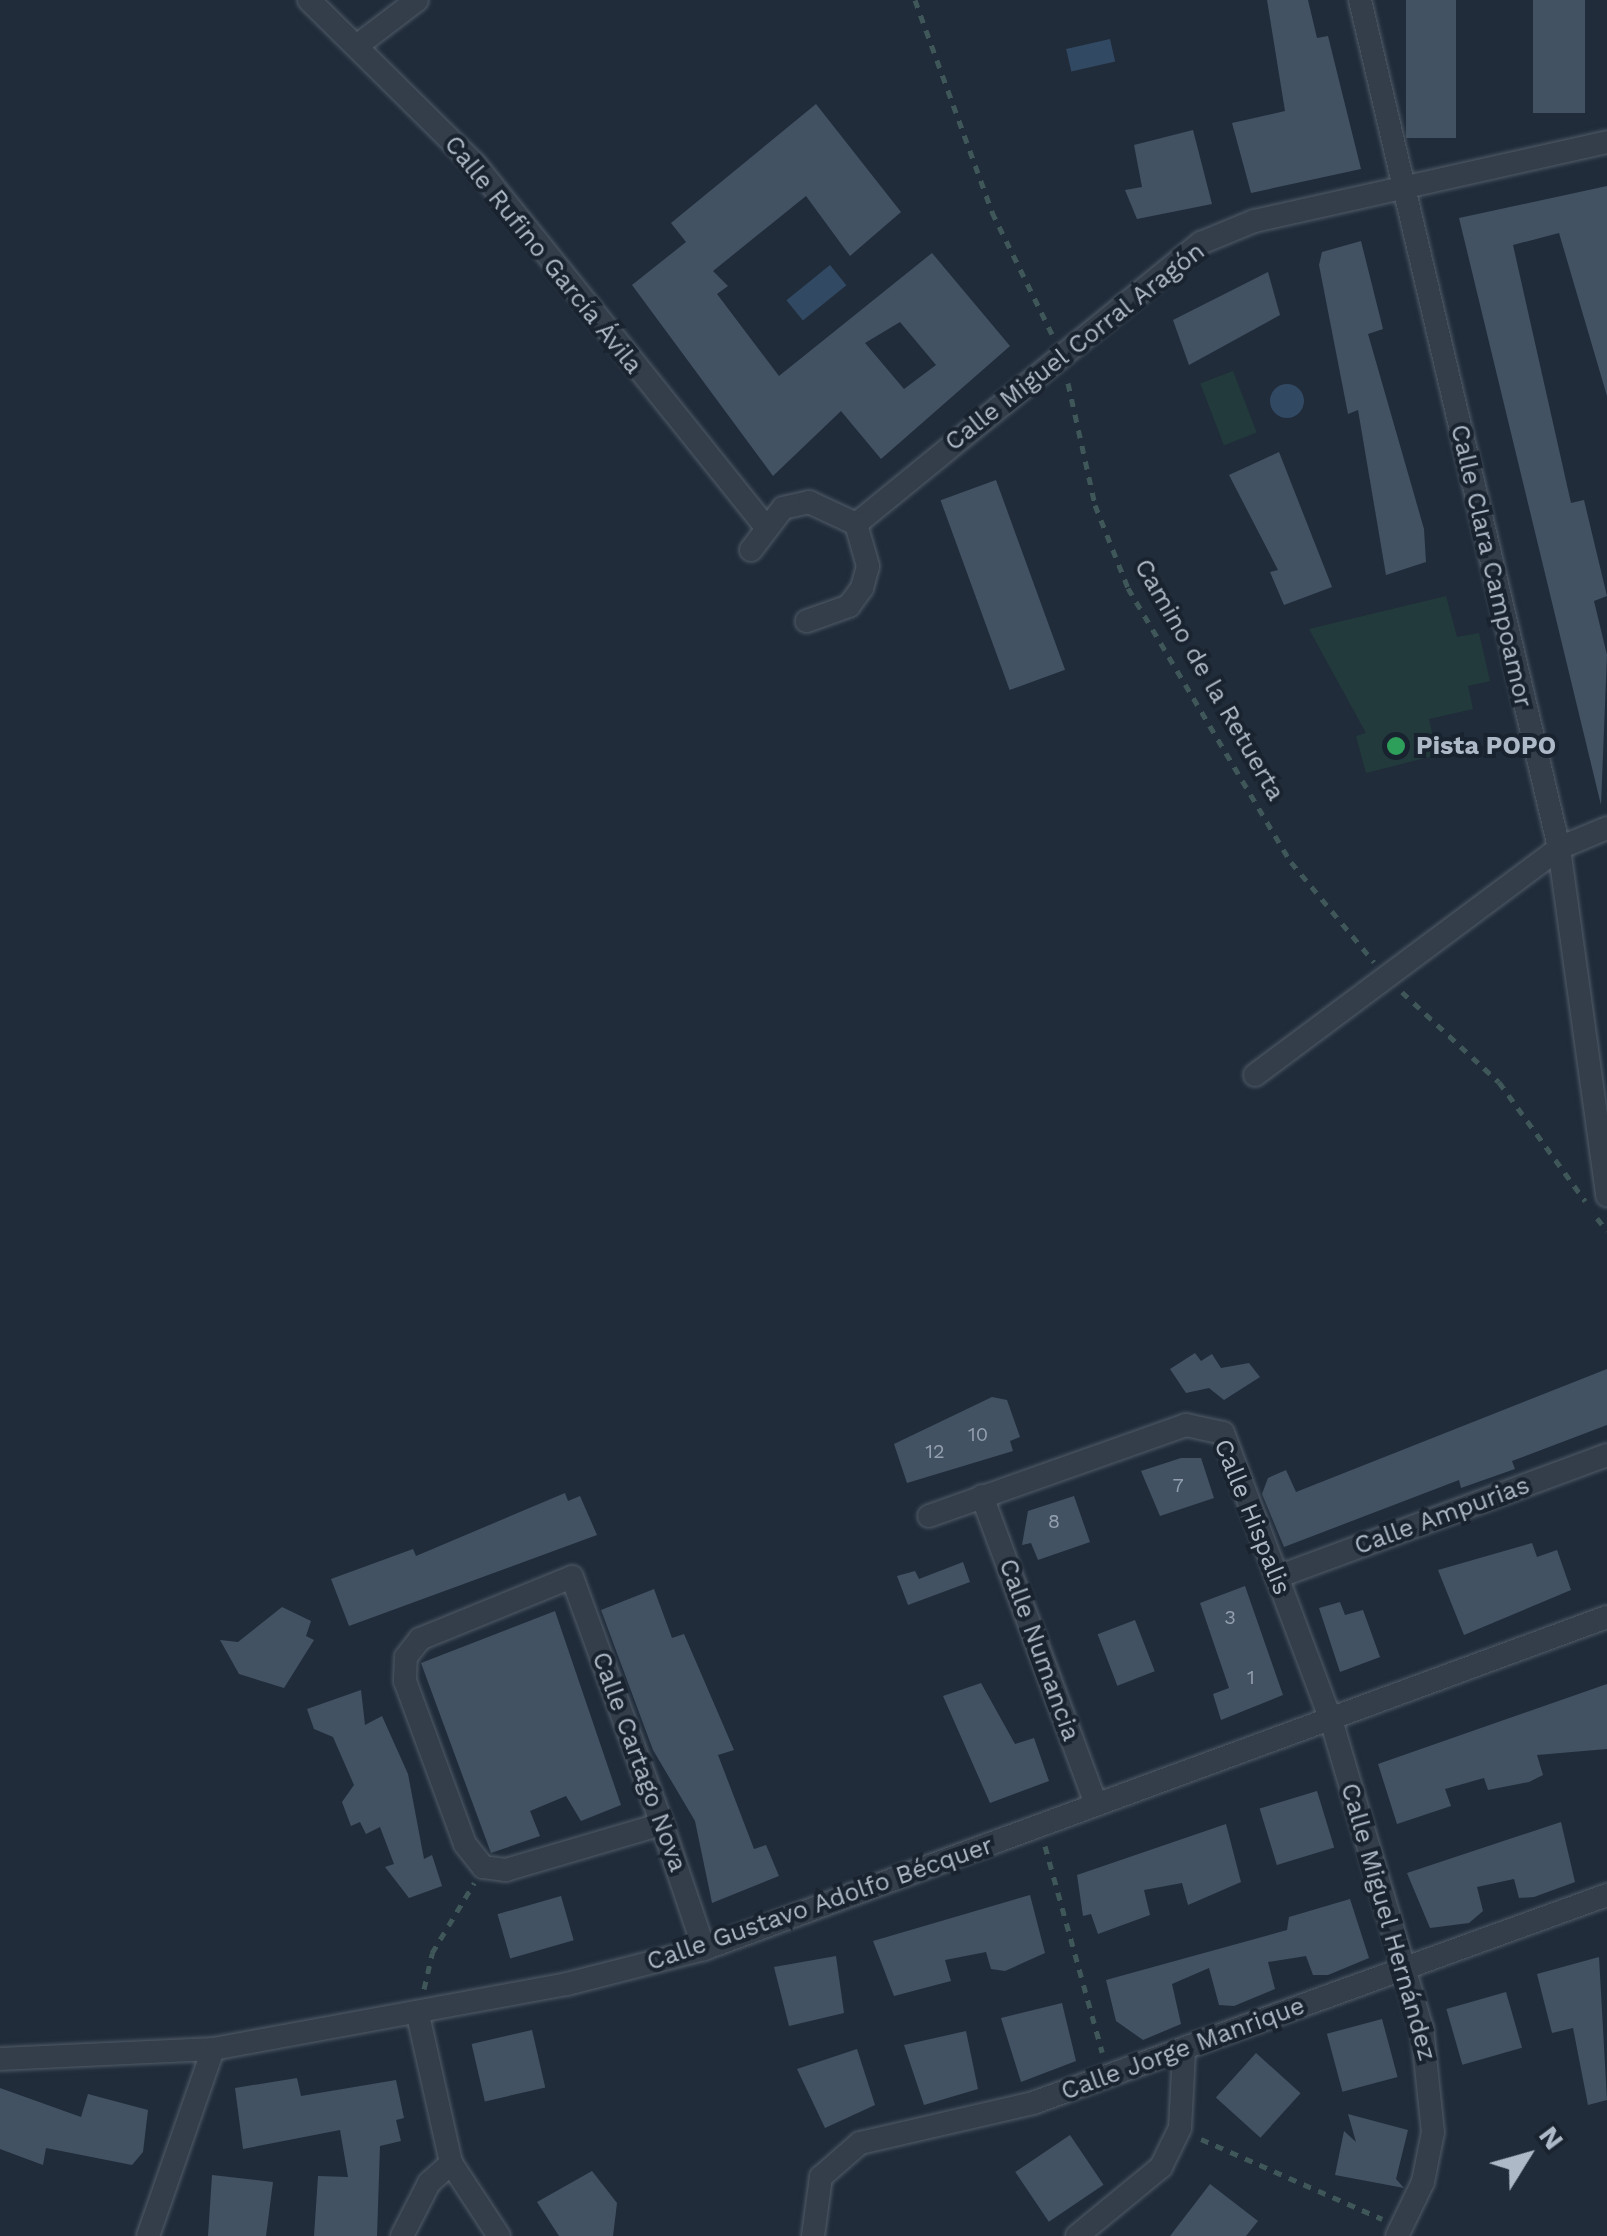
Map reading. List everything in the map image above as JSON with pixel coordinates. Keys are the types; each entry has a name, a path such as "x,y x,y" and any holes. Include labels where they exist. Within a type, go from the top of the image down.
{"street":[{"path":"358,46 417,0"},
{"name":"Calle Clara Campoamor","path":"1360,0 1401,190 1559,848 1597,1096 1607,1196"},
{"name":"Calle Rufino García Ávila","path":"312,1 475,164 762,524"},
{"name":"Calle Miguel Corral Aragón","path":"856,524 1061,352 1201,243 1254,221 1607,142"},
{"path":"751,550 762,524 809,502 856,524 866,544 862,588 830,617 807,620"},
{"path":"1255,1075 1559,848 1607,828"},
{"name":"Calle Hispalis","path":"929,1516 1206,1423 1223,1433 1332,1723"},
{"name":"Calle Ampurias","path":"1276,1577 1607,1455"},
{"name":"Calle Numancia","path":"982,1496 1096,1804"},
{"name":"Calle Cartago Nova","path":"483,1867 465,1844 412,1700 406,1657 420,1639 572,1576 704,1949"},
{"name":"Calle Gustavo Adolfo Bécquer","path":"0,2059 213,2049 418,2014 704,1949 1040,1829 1096,1804 1332,1723 1607,1617"},
{"name":"Calle Miguel Hernández","path":"1332,1723 1433,2090 1423,2182 1400,2232"},
{"path":"483,1867 506,1870 662,1824"},
{"name":"Calle Jorge Manrique","path":"812,2236 821,2177 860,2143 953,2126 1184,2051 1607,1895"},
{"path":"418,2014 451,2163 499,2236"},
{"path":"148,2236 213,2049"},
{"path":"1077,2236 1160,2167 1180,2128 1184,2051"},
{"path":"402,2236 429,2182 451,2163"}],"path":[{"name":"Camino de la Retuerta","path":"915,0 992,212 1061,352 1095,504 1128,588 1290,862 1385,976 1499,1082 1607,1231"},
{"path":"1040,1829 1109,2075"},
{"path":"418,2014 432,1953 483,1867"},
{"path":"1180,2128 1284,2182 1400,2232"}],"green space":[{"path":"1233,371 1257,433 1224,445 1200,384"},
{"path":"1446,596 1457,637 1479,633 1490,681 1468,686 1473,709 1429,719 1437,755 1366,773 1356,736 1366,733 1309,629"}],"water":[{"path":"1110,39 1115,61 1071,72 1066,49"},
{"path":"830,265 846,285 803,320 786,300"},
{"path":"1287,384 1299,389 1304,401 1299,413 1287,418 1275,413 1270,401 1275,389"}],"building":[{"path":"1267,0 1308,0 1317,38 1328,36 1361,169 1251,193 1232,123 1285,111"},
{"path":"1406,0 1456,0 1456,138 1406,138"},
{"path":"1533,0 1585,0 1585,113 1533,113"},
{"path":"816,104 901,212 850,256 806,196 713,271 728,286 717,294 779,376 932,253 1010,346 881,459 841,411 773,476 632,285 686,242 671,223","holes":["900,322 936,365 904,389 865,343"]},
{"path":"1193,130 1212,204 1137,219 1125,190 1142,187 1134,145"},
{"path":"1607,186 1607,396 1559,233 1513,245 1571,503 1584,500 1607,596 1594,601 1607,655 1601,805 1459,218"},
{"path":"1361,241 1383,329 1368,334 1424,529 1426,562 1386,575 1358,410 1348,414 1319,265 1322,252"},
{"path":"1268,272 1280,315 1189,365 1173,320"},
{"path":"1279,452 1332,587 1284,605 1270,572 1278,570 1229,475"},
{"path":"996,480 1065,670 1010,690 941,500"},
{"path":"1195,1353 1201,1361 1212,1354 1221,1368 1249,1363 1260,1377 1224,1400 1209,1388 1186,1393 1170,1369"},
{"path":"1607,1369 1607,1425 1512,1461 1515,1469 1461,1488 1459,1480 1284,1547 1262,1494 1268,1478 1286,1470 1296,1492"},
{"path":"992,1397 1007,1400 1020,1437 1010,1441 1013,1451 907,1483 894,1444"},
{"path":"1181,1458 1201,1458 1214,1498 1160,1516 1141,1471"},
{"path":"565,1493 568,1501 580,1496 597,1535 349,1626 331,1579 413,1549 416,1556"},
{"path":"1074,1496 1090,1542 1038,1560 1031,1543 1022,1545 1028,1511"},
{"path":"1532,1543 1537,1557 1557,1550 1571,1590 1464,1635 1438,1570"},
{"path":"963,1562 970,1582 908,1605 897,1576 915,1571 919,1579"},
{"path":"1245,1586 1283,1695 1221,1720 1213,1694 1229,1688 1200,1603"},
{"path":"654,1589 672,1638 684,1634 734,1750 718,1755 754,1849 766,1845 779,1876 712,1903 695,1821 653,1750 601,1610"},
{"path":"1340,1602 1345,1615 1363,1610 1380,1657 1340,1672 1319,1608"},
{"path":"282,1607 311,1621 306,1636 314,1640 284,1688 239,1674 220,1640 238,1642"},
{"path":"555,1611 621,1805 581,1821 566,1796 530,1811 540,1836 491,1853 421,1663"},
{"path":"1135,1620 1155,1671 1117,1686 1098,1634"},
{"path":"981,1683 1015,1744 1034,1738 1049,1781 990,1803 943,1696"},
{"path":"1607,1684 1607,1749 1537,1755 1543,1775 1529,1782 1488,1790 1484,1778 1445,1789 1451,1806 1397,1824 1378,1764"},
{"path":"361,1690 365,1725 382,1716 408,1774 424,1859 432,1855 442,1886 409,1898 385,1867 394,1864 380,1827 366,1834 360,1822 351,1826 342,1802 354,1785 333,1737 314,1729 307,1709"},
{"path":"1317,1791 1334,1847 1277,1865 1260,1809"},
{"path":"1561,1822 1575,1882 1534,1897 1519,1898 1514,1879 1477,1887 1483,1911 1469,1923 1430,1928 1407,1873"},
{"path":"1226,1824 1241,1882 1188,1905 1182,1883 1144,1890 1150,1915 1098,1934 1091,1914 1083,1916 1077,1875"},
{"path":"1030,1895 1045,1953 1005,1971 991,1969 986,1952 945,1960 951,1981 894,1996 873,1941"},
{"path":"561,1896 574,1940 510,1958 498,1914"},
{"path":"1350,1899 1369,1958 1328,1975 1313,1975 1306,1956 1268,1962 1275,1989 1234,2006 1219,2005 1209,1968 1172,1984 1181,2024 1143,2040 1116,2021 1106,1980 1287,1930 1289,1917"},
{"path":"836,1956 844,2013 789,2026 774,1967"},
{"path":"1599,1957 1607,2100 1588,2105 1573,2028 1552,2033 1537,1974"},
{"path":"1506,1992 1522,2048 1462,2065 1446,2009"},
{"path":"1062,2003 1076,2061 1021,2082 1001,2018"},
{"path":"1382,2019 1398,2077 1342,2092 1327,2034"},
{"path":"532,2030 545,2087 485,2101 472,2044"},
{"path":"966,2031 978,2089 924,2105 904,2045"},
{"path":"857,2049 875,2105 825,2128 797,2069"},
{"path":"1256,2053 1301,2093 1260,2138 1216,2098"},
{"path":"297,2078 301,2096 396,2080 404,2118 396,2120 401,2141 380,2146 377,2236 314,2236 318,2176 348,2177 340,2130 243,2149 235,2088"},
{"path":"0,2088 81,2117 88,2094 148,2110 143,2152 132,2165 46,2148 43,2165 0,2149"},
{"path":"1348,2114 1408,2130 1396,2179 1404,2188 1335,2175 1344,2131 1356,2142"},
{"path":"1070,2135 1104,2185 1049,2222 1015,2172"},
{"path":"592,2171 617,2203 613,2236 559,2236 537,2202"},
{"path":"212,2175 273,2182 266,2236 208,2236"},
{"path":"1210,2184 1258,2221 1246,2236 1170,2236"}],"place":[{"name":"Pista POPO","path":"1396,746"}]}
